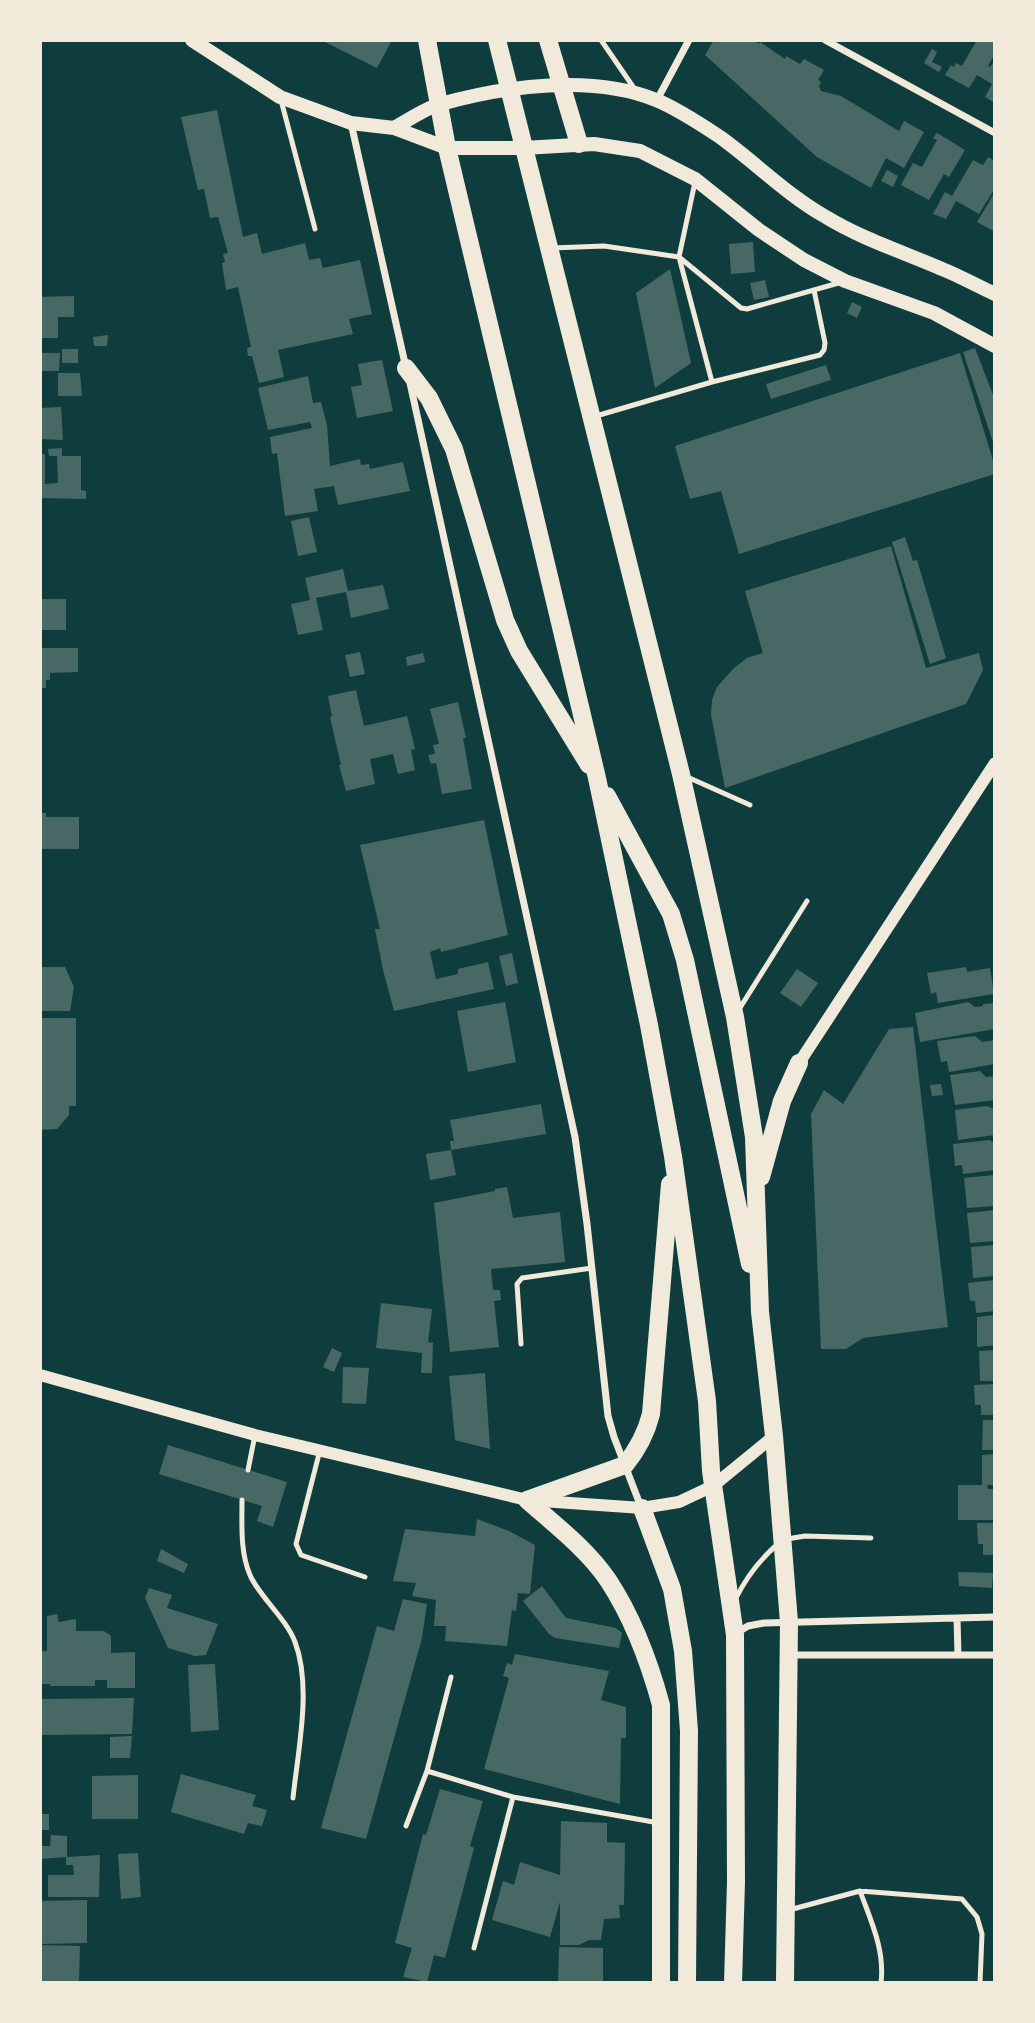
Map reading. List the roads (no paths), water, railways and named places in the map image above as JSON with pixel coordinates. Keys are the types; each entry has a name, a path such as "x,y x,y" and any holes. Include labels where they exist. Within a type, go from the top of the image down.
{"main road":[{"path":"192,40 280,97 351,123 394,128 447,148 523,148 579,144 610,145 640,151 695,179 759,230 804,260 845,281 934,313 995,346"},
{"path":"427,40 447,148 597,778 649,1025 673,1156 707,1401 713,1486 735,1635 736,1882 733,1983"},
{"path":"496,40 681,774 735,1017 754,1137 760,1312 774,1436 789,1622 785,1983"},
{"path":"548,40 579,144"},
{"path":"394,128 439,104 508,90 562,84 614,88 638,94 657,100 719,136 791,194 826,218 995,294"},
{"path":"406,368 429,398 454,449 505,620 519,651 597,778 671,914 685,960 760,1312"},
{"path":"756,1193 782,1101 799,1063"},
{"path":"661,1983 660,1705 650,1663 632,1623 607,1579 569,1537 527,1500 625,1465 646,1432 651,1414 673,1156"},
{"path":"642,1508 672,1589 683,1651 689,1731 687,1983"}],"street":[{"path":"657,100 689,40"},
{"path":"824,40 995,133"},
{"path":"351,123 575,1137 608,1416 642,1508"},
{"path":"799,1063 995,763"},
{"path":"40,1375 255,1435 527,1500 642,1508 679,1502 713,1486 774,1436"},
{"path":"735,1635 748,1626 789,1622 995,1617"},
{"path":"957,1618 958,1654"},
{"path":"789,1655 995,1655"}],"lane":[{"path":"601,40 638,94"},
{"path":"280,97 315,229"},
{"path":"695,179 679,257 712,382"},
{"path":"549,248 604,246 679,257 741,308 747,309 845,281"},
{"path":"592,418 712,382 820,355 825,342 814,290"},
{"path":"681,774 750,805"},
{"path":"735,1017 807,901"},
{"path":"521,1343 517,1284 523,1278 592,1268"},
{"path":"248,1470 255,1435"},
{"path":"320,1450 296,1544 301,1555 365,1577"},
{"path":"242,1500 243,1548 250,1576 275,1608 295,1641 304,1685 293,1798"},
{"path":"731,1607 744,1581 761,1559 782,1540 805,1536 871,1538"},
{"path":"406,1826 427,1771 451,1676"},
{"path":"427,1771 513,1797 662,1823"},
{"path":"474,1948 513,1797"},
{"path":"860,1891 878,1940 883,1969 881,1983"},
{"path":"786,1910 860,1891 962,1899 977,1917 982,1934 980,1983"}]}
